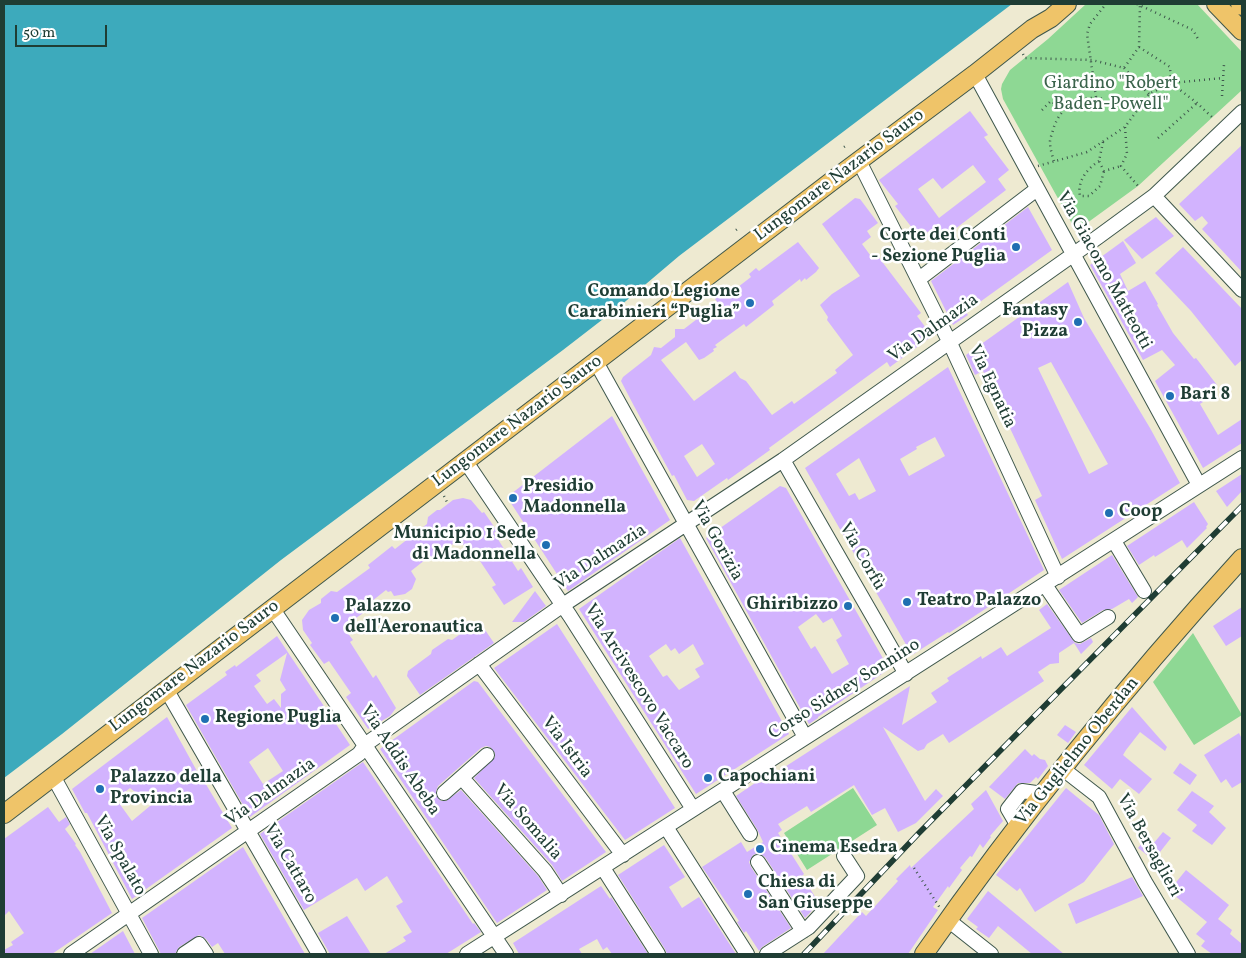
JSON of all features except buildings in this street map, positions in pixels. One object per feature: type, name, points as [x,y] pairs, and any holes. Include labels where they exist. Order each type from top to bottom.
[{"type":"main road","points":[[1032,29],[1052,4]]},
{"type":"main road","points":[[1032,29],[1051,18],[1067,4]]},
{"type":"main road","points":[[1216,4],[1242,31]]},
{"type":"main road","name":"Lungomare Nazario Sauro","points":[[4,814],[1032,29]]},
{"type":"main road","name":"Via Guglielmo Oberdan","points":[[924,954],[944,914],[1184,621],[1242,558]]},
{"type":"street","name":"Via Giacomo Matteotti","points":[[975,74],[1199,485]]},
{"type":"street","name":"Via Dalmazia","points":[[71,954],[359,754],[366,744],[563,605],[783,460],[1073,255],[1154,196],[1242,112]]},
{"type":"street","name":"Via Egnatia","points":[[859,161],[949,341],[1058,577]]},
{"type":"street","points":[[919,279],[1037,189]]},
{"type":"street","points":[[1154,196],[1242,290]]},
{"type":"street","name":"Via Gorizia","points":[[596,362],[805,737]]},
{"type":"street","name":"Corso Sidney Sonnino","points":[[467,954],[1242,458]]},
{"type":"street","name":"Via Corfù","points":[[783,460],[906,674]]},
{"type":"street","name":"Via Arcivescovo Vaccaro","points":[[466,462],[563,605],[694,810]]},
{"type":"street","points":[[1114,541],[1144,591]]},
{"type":"street","points":[[1045,585],[1079,635],[1108,617]]},
{"type":"street","name":"Via Addis Abeba","points":[[272,608],[366,744],[506,954]]},
{"type":"street","name":"Via Istria","points":[[479,664],[623,855]]},
{"type":"street","name":"Via Cattaro","points":[[166,689],[319,954]]},
{"type":"street","points":[[444,793],[487,755]]},
{"type":"street","name":"Via Bersaglieri","points":[[1063,769],[1099,797],[1145,882],[1188,954]]},
{"type":"street","name":"Via Spalato","points":[[53,776],[151,954]]},
{"type":"street","name":"Via Somalia","points":[[462,778],[545,871],[560,895]]},
{"type":"street","points":[[722,791],[750,834]]},
{"type":"street","points":[[666,827],[747,954]]},
{"type":"street","points":[[767,954],[809,927],[857,876],[844,856]]},
{"type":"street","points":[[758,862],[804,931]]},
{"type":"street","points":[[603,868],[658,954]]},
{"type":"street","points":[[944,914],[991,954]]},
{"type":"street","points":[[184,954],[200,944],[206,954]]},
{"type":"path","points":[[1096,97],[1087,34],[1090,24],[1106,4]]},
{"type":"path","points":[[1124,68],[1139,47],[1139,4],[1193,30],[1198,39]]},
{"type":"path","points":[[1139,47],[1170,67],[1170,83]]},
{"type":"path","points":[[1023,54],[1026,58],[1092,60],[1124,68],[1149,94]]},
{"type":"path","points":[[1222,96],[1224,64]]},
{"type":"path","points":[[1038,166],[1087,152],[1103,142],[1125,126],[1149,94],[1170,83],[1223,78]]},
{"type":"path","points":[[1170,83],[1214,119]]},
{"type":"path","points":[[1054,161],[1050,140],[1055,124],[1063,110],[1080,99],[1096,97],[1104,99]]},
{"type":"path","points":[[1042,110],[1051,101],[1063,110]]},
{"type":"path","points":[[1158,138],[1196,103]]},
{"type":"path","points":[[1104,171],[1120,166],[1127,154],[1125,126]]},
{"type":"path","points":[[1099,161],[1090,167],[1083,176],[1079,188],[1080,196],[1089,196],[1100,186],[1104,171],[1099,161],[1103,142]]},
{"type":"path","points":[[1120,166],[1138,186]]},
{"type":"path","points":[[736,230],[740,227]]},
{"type":"path","points":[[444,495],[448,504]]},
{"type":"path","points":[[914,868],[944,914]]},
{"type":"green space","name":"Giardino \"Robert Baden-Powell\"","points":[[1086,4],[1197,4],[1242,52],[1242,90],[1138,186],[1076,231],[1003,99],[1001,89],[1010,70],[1048,39]]},
{"type":"green space","points":[[1193,633],[1242,715],[1194,745],[1153,682]]},
{"type":"green space","points":[[853,788],[877,825],[807,870],[784,833]]},
{"type":"water","points":[[4,4],[1012,4],[679,256],[620,306],[563,350],[281,560],[4,778]]},
{"type":"railway","points":[[804,954],[918,834],[1242,506]]},
{"type":"place","name":"Corte dei Conti - Sezione Puglia","points":[[1016,247]]},
{"type":"place","name":"Comando Legione Carabinieri “Puglia”","points":[[750,303]]},
{"type":"place","name":"Fantasy Pizza","points":[[1078,322]]},
{"type":"place","name":"Bari 8","points":[[1170,396]]},
{"type":"place","name":"Presidio Madonnella","points":[[513,498]]},
{"type":"place","name":"Coop","points":[[1109,513]]},
{"type":"place","name":"Municipio 1 Sede di Madonnella","points":[[546,545]]},
{"type":"place","name":"Teatro Palazzo","points":[[907,602]]},
{"type":"place","name":"Ghiribizzo","points":[[848,606]]},
{"type":"place","name":"Palazzo dell'Aeronautica","points":[[335,618]]},
{"type":"place","name":"Regione Puglia","points":[[205,719]]},
{"type":"place","name":"Capochiani","points":[[708,778]]},
{"type":"place","name":"Palazzo della Provincia","points":[[100,789]]},
{"type":"place","name":"Cinema Esedra","points":[[760,849]]},
{"type":"place","name":"Chiesa di San Giuseppe","points":[[748,894]]}]
